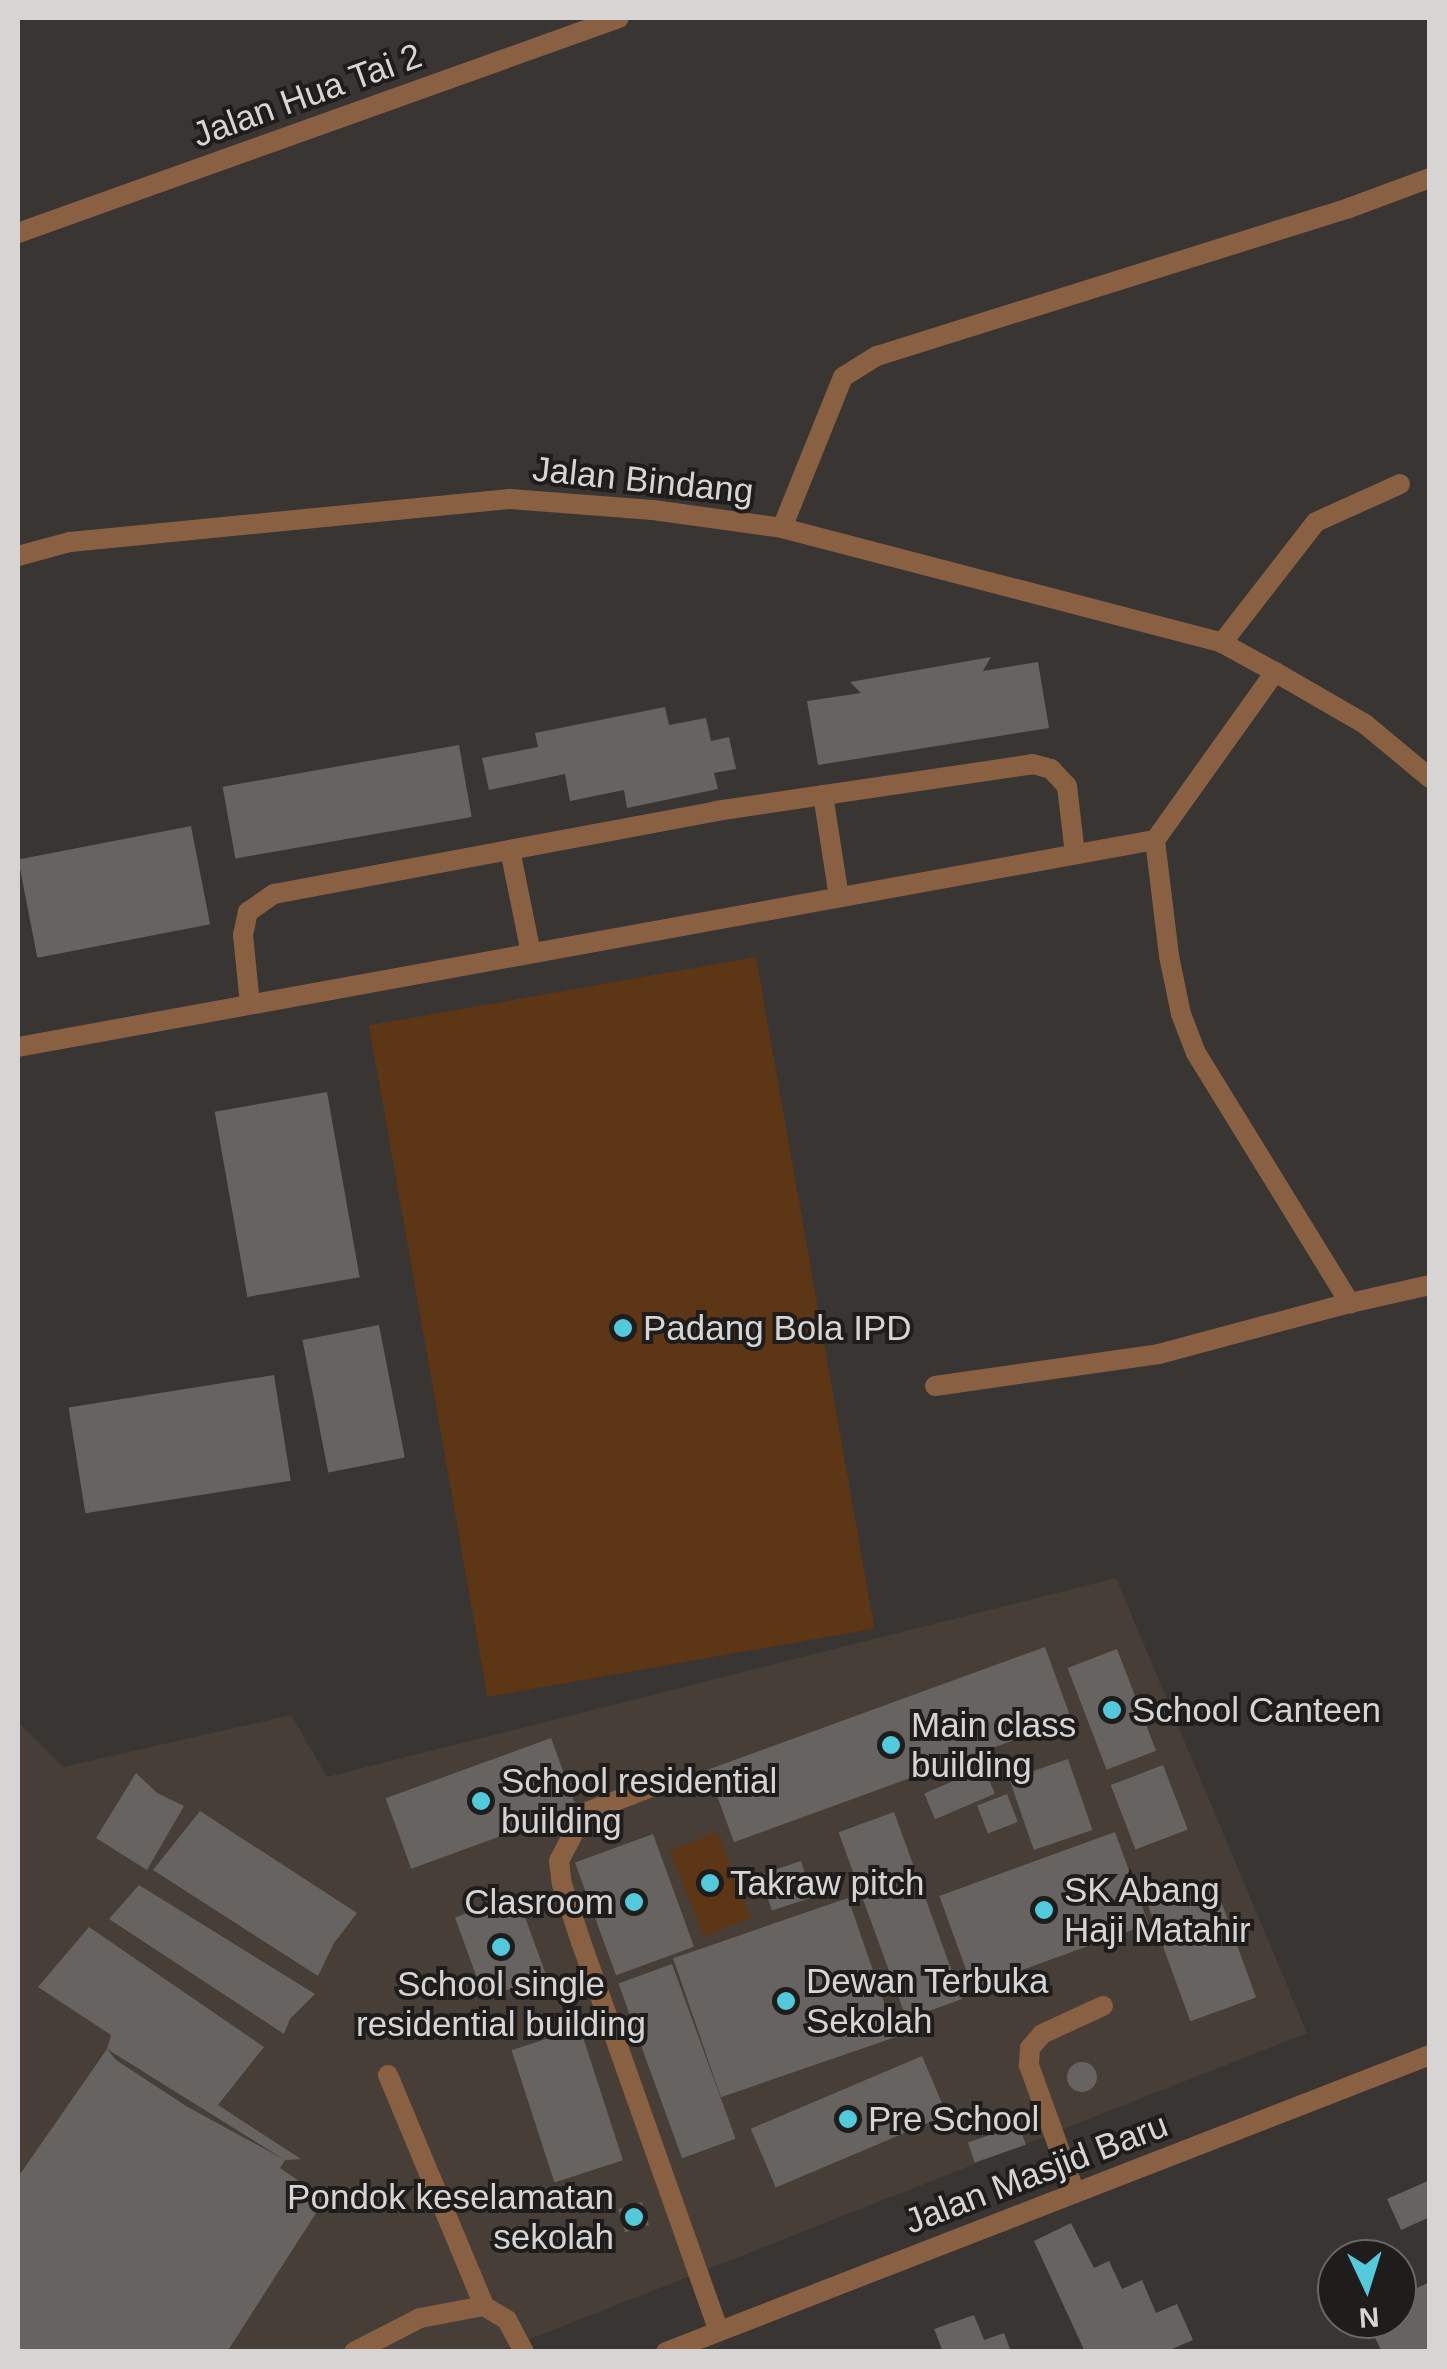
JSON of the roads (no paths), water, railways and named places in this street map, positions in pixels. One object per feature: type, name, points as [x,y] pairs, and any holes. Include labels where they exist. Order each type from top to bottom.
[{"type":"street","name":"Jalan Hua Tai 2","points":[[18,233],[619,18]]},
{"type":"street","name":"Jalan Bindang","points":[[18,556],[70,542],[510,499],[653,510],[782,528],[844,377],[878,356],[1349,208],[1430,178]]},
{"type":"street","points":[[1222,643],[1316,522],[1400,484]]},
{"type":"street","points":[[782,528],[1222,643],[1366,724],[1430,778]]},
{"type":"street","points":[[1275,672],[1154,840],[1168,956],[1181,1014],[1196,1054],[1350,1303]]},
{"type":"street","points":[[250,1004],[243,934],[248,912],[274,894],[510,850],[823,795],[1033,764],[1051,769],[1068,786],[1075,854]]},
{"type":"street","points":[[823,795],[839,897]]},
{"type":"street","points":[[18,1047],[1154,840]]},
{"type":"street","points":[[510,850],[531,953]]},
{"type":"street","points":[[936,1386],[1159,1354],[1430,1285]]},
{"type":"street","points":[[670,1780],[584,1813],[560,1861],[562,1884],[719,2331]]},
{"type":"street","points":[[1075,2192],[1029,2066],[1030,2048],[1042,2034],[1103,2006]]},
{"type":"street","name":"Jalan Masjid Baru","points":[[666,2352],[1430,2055]]},
{"type":"street","points":[[388,2075],[484,2306],[507,2320],[524,2352]]},
{"type":"street","points":[[354,2352],[420,2318],[484,2306]]},
{"type":"place","name":"Padang Bola IPD","points":[[623,1328]]},
{"type":"place","name":"School Canteen","points":[[1112,1710]]},
{"type":"place","name":"Main class building","points":[[891,1745]]},
{"type":"place","name":"School residential building","points":[[481,1801]]},
{"type":"place","name":"Takraw pitch","points":[[710,1883]]},
{"type":"place","name":"Clasroom","points":[[634,1902]]},
{"type":"place","name":"SK Abang Haji Matahir","points":[[1044,1910]]},
{"type":"place","name":"School single residential building","points":[[501,1947]]},
{"type":"place","name":"Dewan Terbuka Sekolah","points":[[786,2001]]},
{"type":"place","name":"Pre School","points":[[848,2119]]},
{"type":"place","name":"Pondok keselamatan sekolah","points":[[634,2217]]}]
